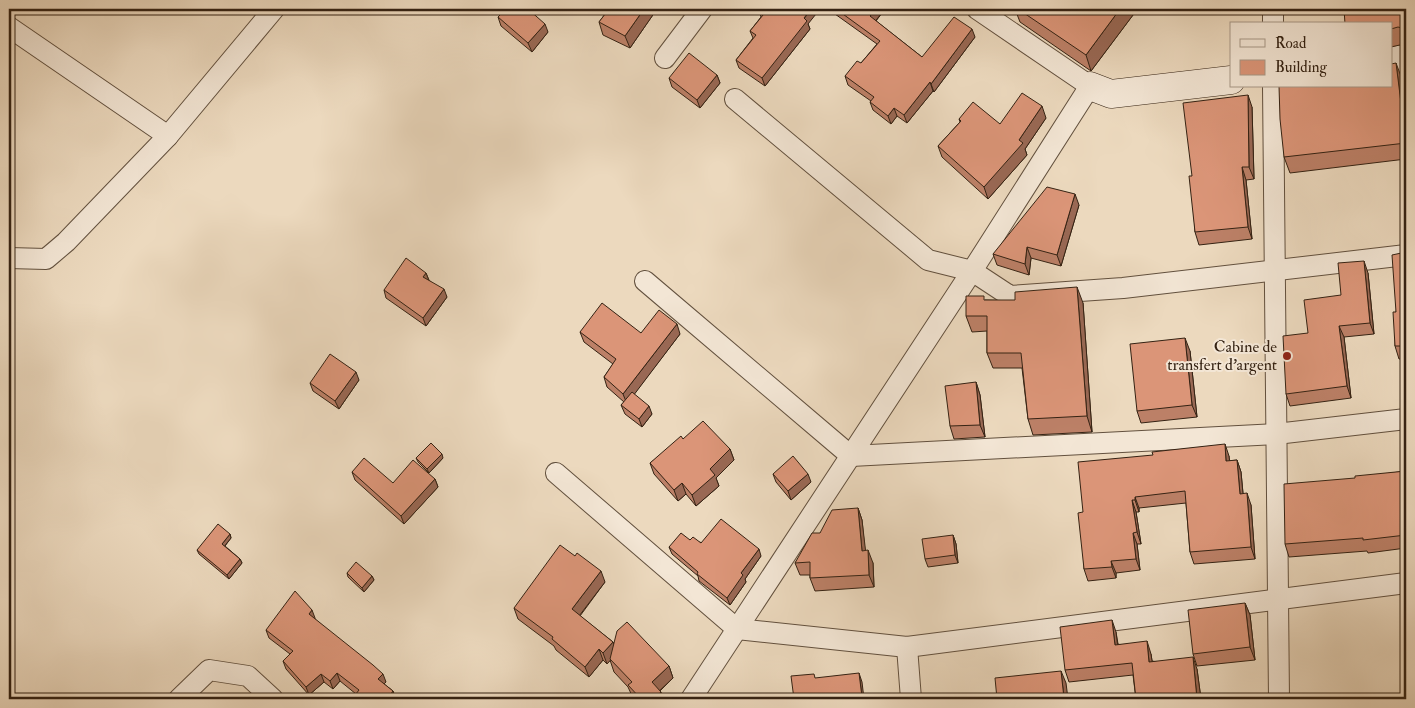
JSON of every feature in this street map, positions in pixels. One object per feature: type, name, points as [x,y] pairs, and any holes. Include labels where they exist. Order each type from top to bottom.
[{"type":"street","points":[[9,258],[46,259],[66,242],[168,136],[274,9]]},
{"type":"street","points":[[665,58],[702,9]]},
{"type":"street","points":[[977,9],[1090,86],[1111,94],[1230,80]]},
{"type":"street","points":[[1273,9],[1273,22]]},
{"type":"street","points":[[9,27],[168,136]]},
{"type":"street","points":[[1392,61],[1406,59]]},
{"type":"street","points":[[691,699],[972,271],[1090,86]]},
{"type":"street","points":[[1273,88],[1279,699]]},
{"type":"street","points":[[735,100],[928,260],[972,271],[1010,296],[1123,288],[1406,254]]},
{"type":"street","points":[[645,281],[851,456],[1276,434],[1406,419]]},
{"type":"street","points":[[556,473],[737,629],[907,647],[1406,583]]},
{"type":"street","points":[[907,647],[911,699]]},
{"type":"street","points":[[179,699],[209,670],[248,676],[273,699]]},
{"type":"building","points":[[506,9],[528,9],[545,24],[528,43],[498,17]]},
{"type":"building","points":[[609,9],[644,9],[625,36],[599,22]]},
{"type":"building","points":[[764,9],[811,9],[804,18],[807,21],[762,78],[736,60],[756,35],[750,31],[763,15],[760,13]]},
{"type":"building","points":[[836,9],[876,9],[870,16],[922,57],[954,17],[972,29],[931,84],[930,82],[904,115],[894,108],[888,116],[870,102],[874,97],[845,76],[857,61],[861,63],[880,41]]},
{"type":"building","points":[[1018,9],[1120,9],[1086,55]]},
{"type":"building","points":[[1344,9],[1406,9],[1406,29],[1398,27],[1392,29],[1392,22],[1345,22]]},
{"type":"building","points":[[689,53],[717,75],[697,100],[669,78]]},
{"type":"building","points":[[1396,63],[1406,143],[1284,157],[1279,88],[1392,88],[1392,64]]},
{"type":"building","points":[[1022,93],[1042,106],[1019,140],[1023,143],[984,187],[938,146],[961,121],[959,119],[973,102],[1000,124]]},
{"type":"building","points":[[1248,95],[1249,167],[1242,167],[1248,227],[1195,232],[1189,176],[1192,176],[1183,103]]},
{"type":"building","points":[[1047,187],[1075,194],[1057,255],[1027,247],[1025,264],[993,254]]},
{"type":"building","points":[[1406,252],[1406,352],[1405,346],[1395,346],[1393,312],[1396,312],[1392,255]]},
{"type":"building","points":[[406,258],[426,273],[423,277],[444,289],[423,318],[384,290]]},
{"type":"building","points":[[1364,261],[1370,323],[1339,326],[1347,386],[1286,394],[1283,336],[1308,333],[1304,300],[1341,295],[1338,263]]},
{"type":"building","points":[[1077,287],[1087,416],[1028,419],[1021,353],[987,353],[987,316],[966,316],[966,296],[984,296],[984,300],[1015,300],[1015,292]]},
{"type":"building","points":[[602,303],[641,333],[659,310],[677,324],[623,394],[604,377],[616,359],[580,332]]},
{"type":"building","points":[[1185,338],[1192,405],[1137,411],[1130,344]]},
{"type":"building","points":[[330,354],[356,372],[335,401],[310,383]]},
{"type":"building","points":[[976,382],[980,425],[950,426],[945,386]]},
{"type":"building","points":[[632,392],[649,406],[639,419],[621,405]]},
{"type":"building","points":[[703,421],[730,449],[710,469],[715,475],[692,495],[682,483],[674,490],[650,463],[681,436],[683,439]]},
{"type":"building","points":[[431,443],[442,454],[427,469],[416,458]]},
{"type":"building","points":[[1225,444],[1226,461],[1237,460],[1240,494],[1247,493],[1251,547],[1190,552],[1185,491],[1135,497],[1135,500],[1132,500],[1137,532],[1133,533],[1136,559],[1111,561],[1112,567],[1084,569],[1078,513],[1083,512],[1078,462],[1153,455],[1152,452]]},
{"type":"building","points":[[793,456],[808,474],[788,491],[773,474]]},
{"type":"building","points":[[364,458],[393,483],[413,460],[435,479],[401,516],[352,472]]},
{"type":"building","points":[[1406,471],[1406,535],[1363,540],[1363,538],[1285,544],[1284,484],[1355,478],[1355,476]]},
{"type":"building","points":[[858,508],[862,551],[868,550],[869,575],[810,578],[810,562],[795,563],[812,533],[820,533],[832,510]]},
{"type":"building","points":[[721,519],[759,549],[741,573],[743,575],[727,598],[697,574],[698,572],[669,547],[681,533],[690,540],[693,537],[701,543]]},
{"type":"building","points":[[218,524],[230,534],[222,544],[240,559],[227,575],[197,550]]},
{"type":"building","points":[[953,535],[955,555],[925,559],[922,539]]},
{"type":"building","points":[[560,545],[575,556],[577,553],[601,571],[572,609],[613,642],[603,653],[599,649],[585,667],[552,639],[553,637],[514,608]]},
{"type":"building","points":[[356,562],[372,576],[362,588],[347,573]]},
{"type":"building","points":[[295,591],[312,610],[309,614],[383,674],[378,679],[393,691],[387,699],[352,699],[359,690],[337,673],[330,681],[321,674],[306,687],[283,661],[293,651],[266,630]]},
{"type":"building","points":[[1245,603],[1250,647],[1193,654],[1188,610]]},
{"type":"building","points":[[1112,620],[1115,645],[1147,641],[1149,662],[1193,657],[1197,699],[1136,699],[1132,663],[1065,670],[1060,627]]},
{"type":"building","points":[[627,622],[669,666],[652,682],[661,692],[653,699],[641,699],[628,685],[632,682],[610,659],[617,631]]},
{"type":"building","points":[[1061,671],[1064,698],[997,699],[995,678]]},
{"type":"building","points":[[859,673],[862,697],[895,694],[896,699],[794,699],[791,676],[814,674],[815,678]]},
{"type":"place","name":"Cabine de transfert d'argent","points":[[1287,356]]}]
